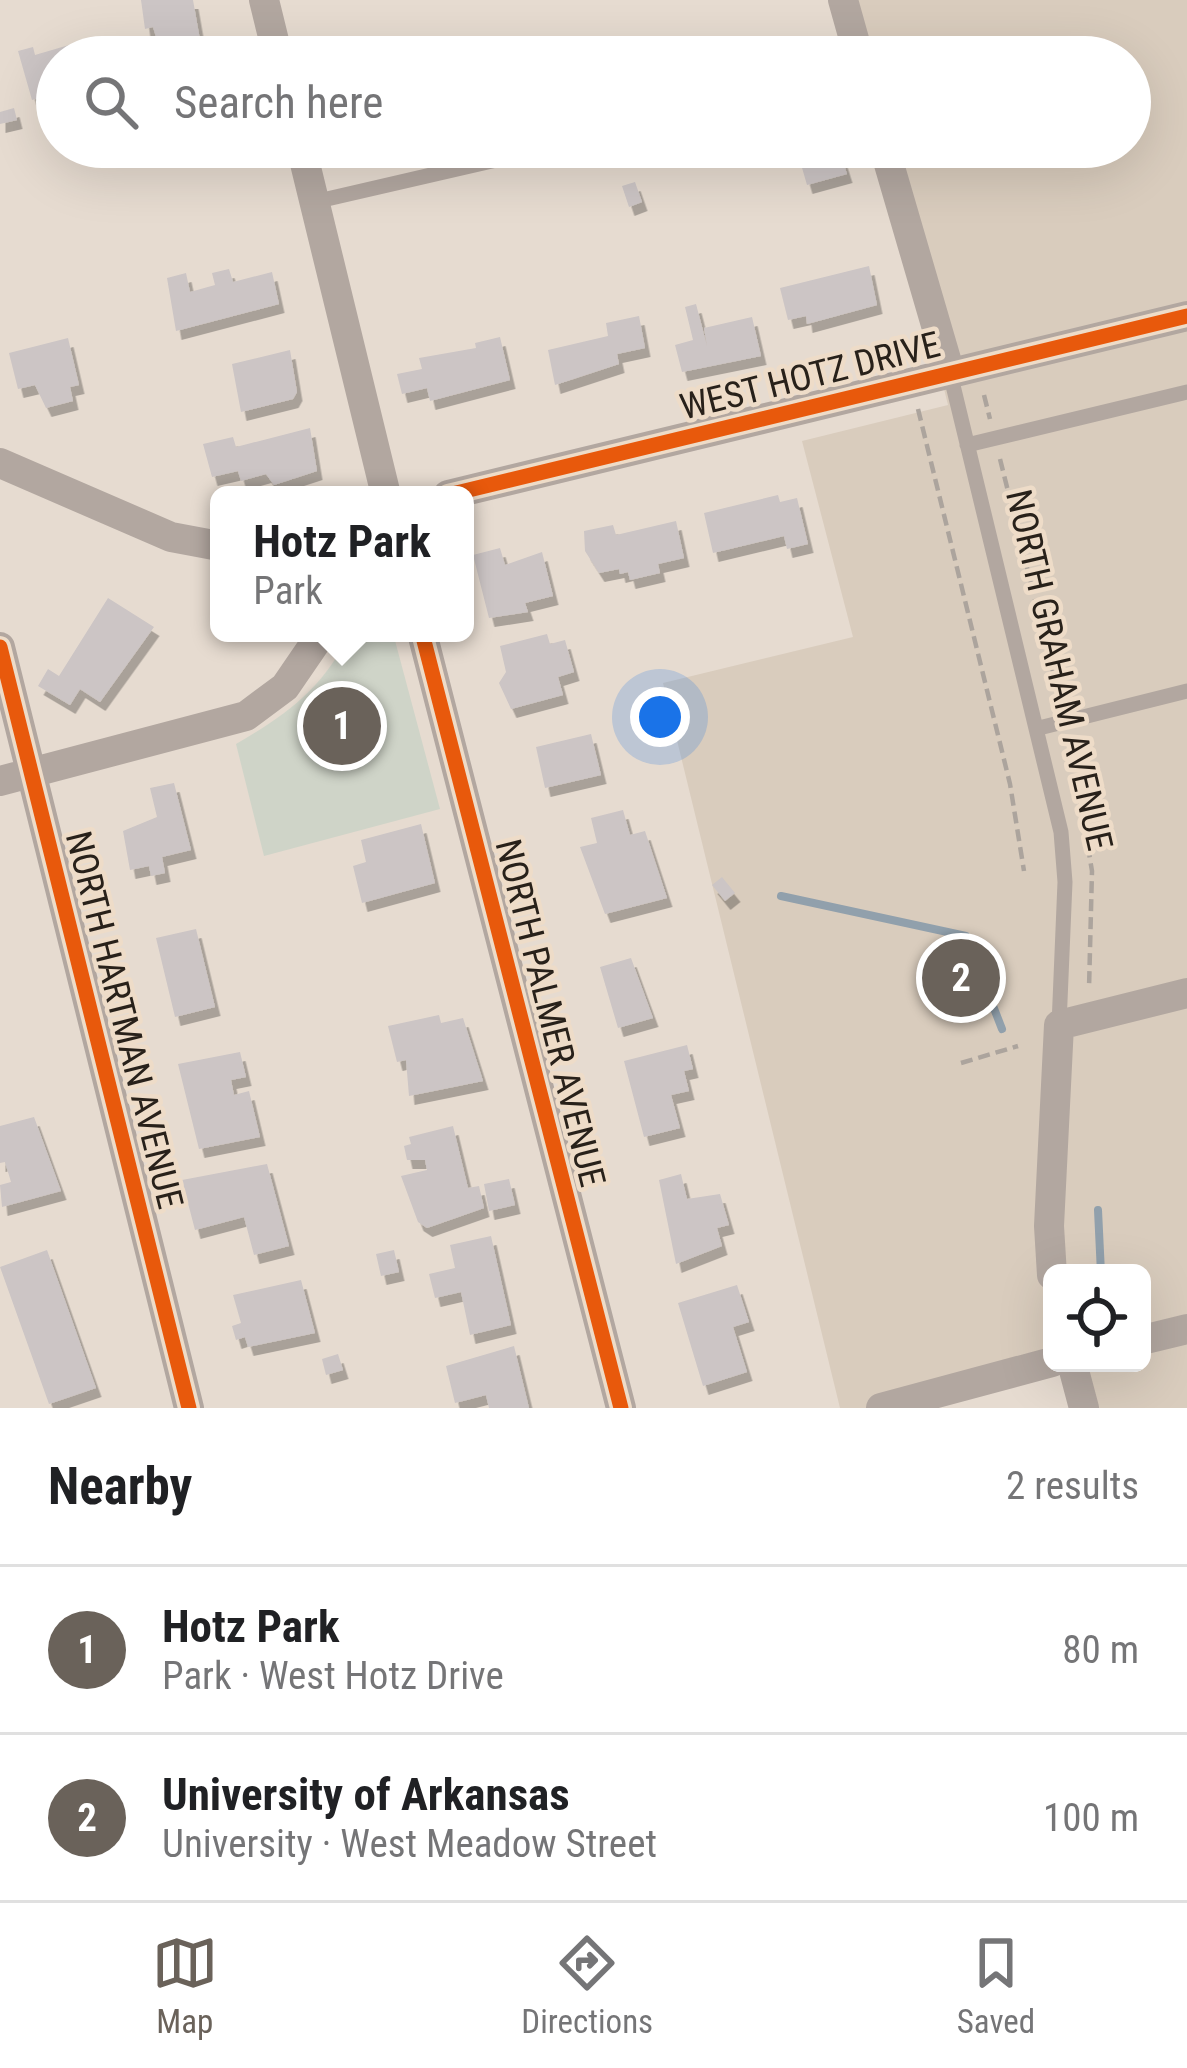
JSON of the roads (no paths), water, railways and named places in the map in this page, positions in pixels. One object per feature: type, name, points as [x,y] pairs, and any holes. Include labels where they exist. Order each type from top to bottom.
[{"type":"street","points":[[264,0],[273,36]]},
{"type":"street","points":[[843,0],[853,36]]},
{"type":"street","points":[[306,168],[384,486]]},
{"type":"street","points":[[890,168],[950,373]]},
{"type":"street","name":"WEST HOTZ DRIVE","points":[[474,489],[1187,316]]},
{"type":"street","points":[[0,464],[171,537],[210,544]]},
{"type":"street","points":[[0,781],[246,716],[285,688],[316,642]]},
{"type":"street","name":"NORTH PALMER AVENUE","points":[[424,642],[621,1408]]},
{"type":"street","name":"NORTH HARTMAN AVENUE","points":[[0,647],[188,1408]]},
{"type":"street","points":[[1059,1025],[1187,993]]},
{"type":"street","name":"NORTH GRAHAM AVENUE","points":[[1051,1264],[1059,1025]]},
{"type":"street","points":[[1151,1338],[1187,1329]]},
{"type":"street","points":[[881,1408],[1043,1364]]},
{"type":"street","points":[[1074,1372],[1084,1408]]},
{"type":"lane","points":[[314,202],[461,168]]},
{"type":"lane","name":"NORTH GRAHAM AVENUE","points":[[950,373],[1039,728],[1065,882],[1059,1025]]},
{"type":"lane","points":[[968,446],[1187,392]]},
{"type":"lane","points":[[1039,728],[1187,691]]},
{"type":"waterway","points":[[781,896],[966,936],[1002,1029]]},
{"type":"waterway","points":[[1098,1210],[1101,1264]]},
{"type":"place","name":"Hotz Park","points":[[342,726]]},
{"type":"place","name":"University of Arkansas","points":[[961,978]]}]
